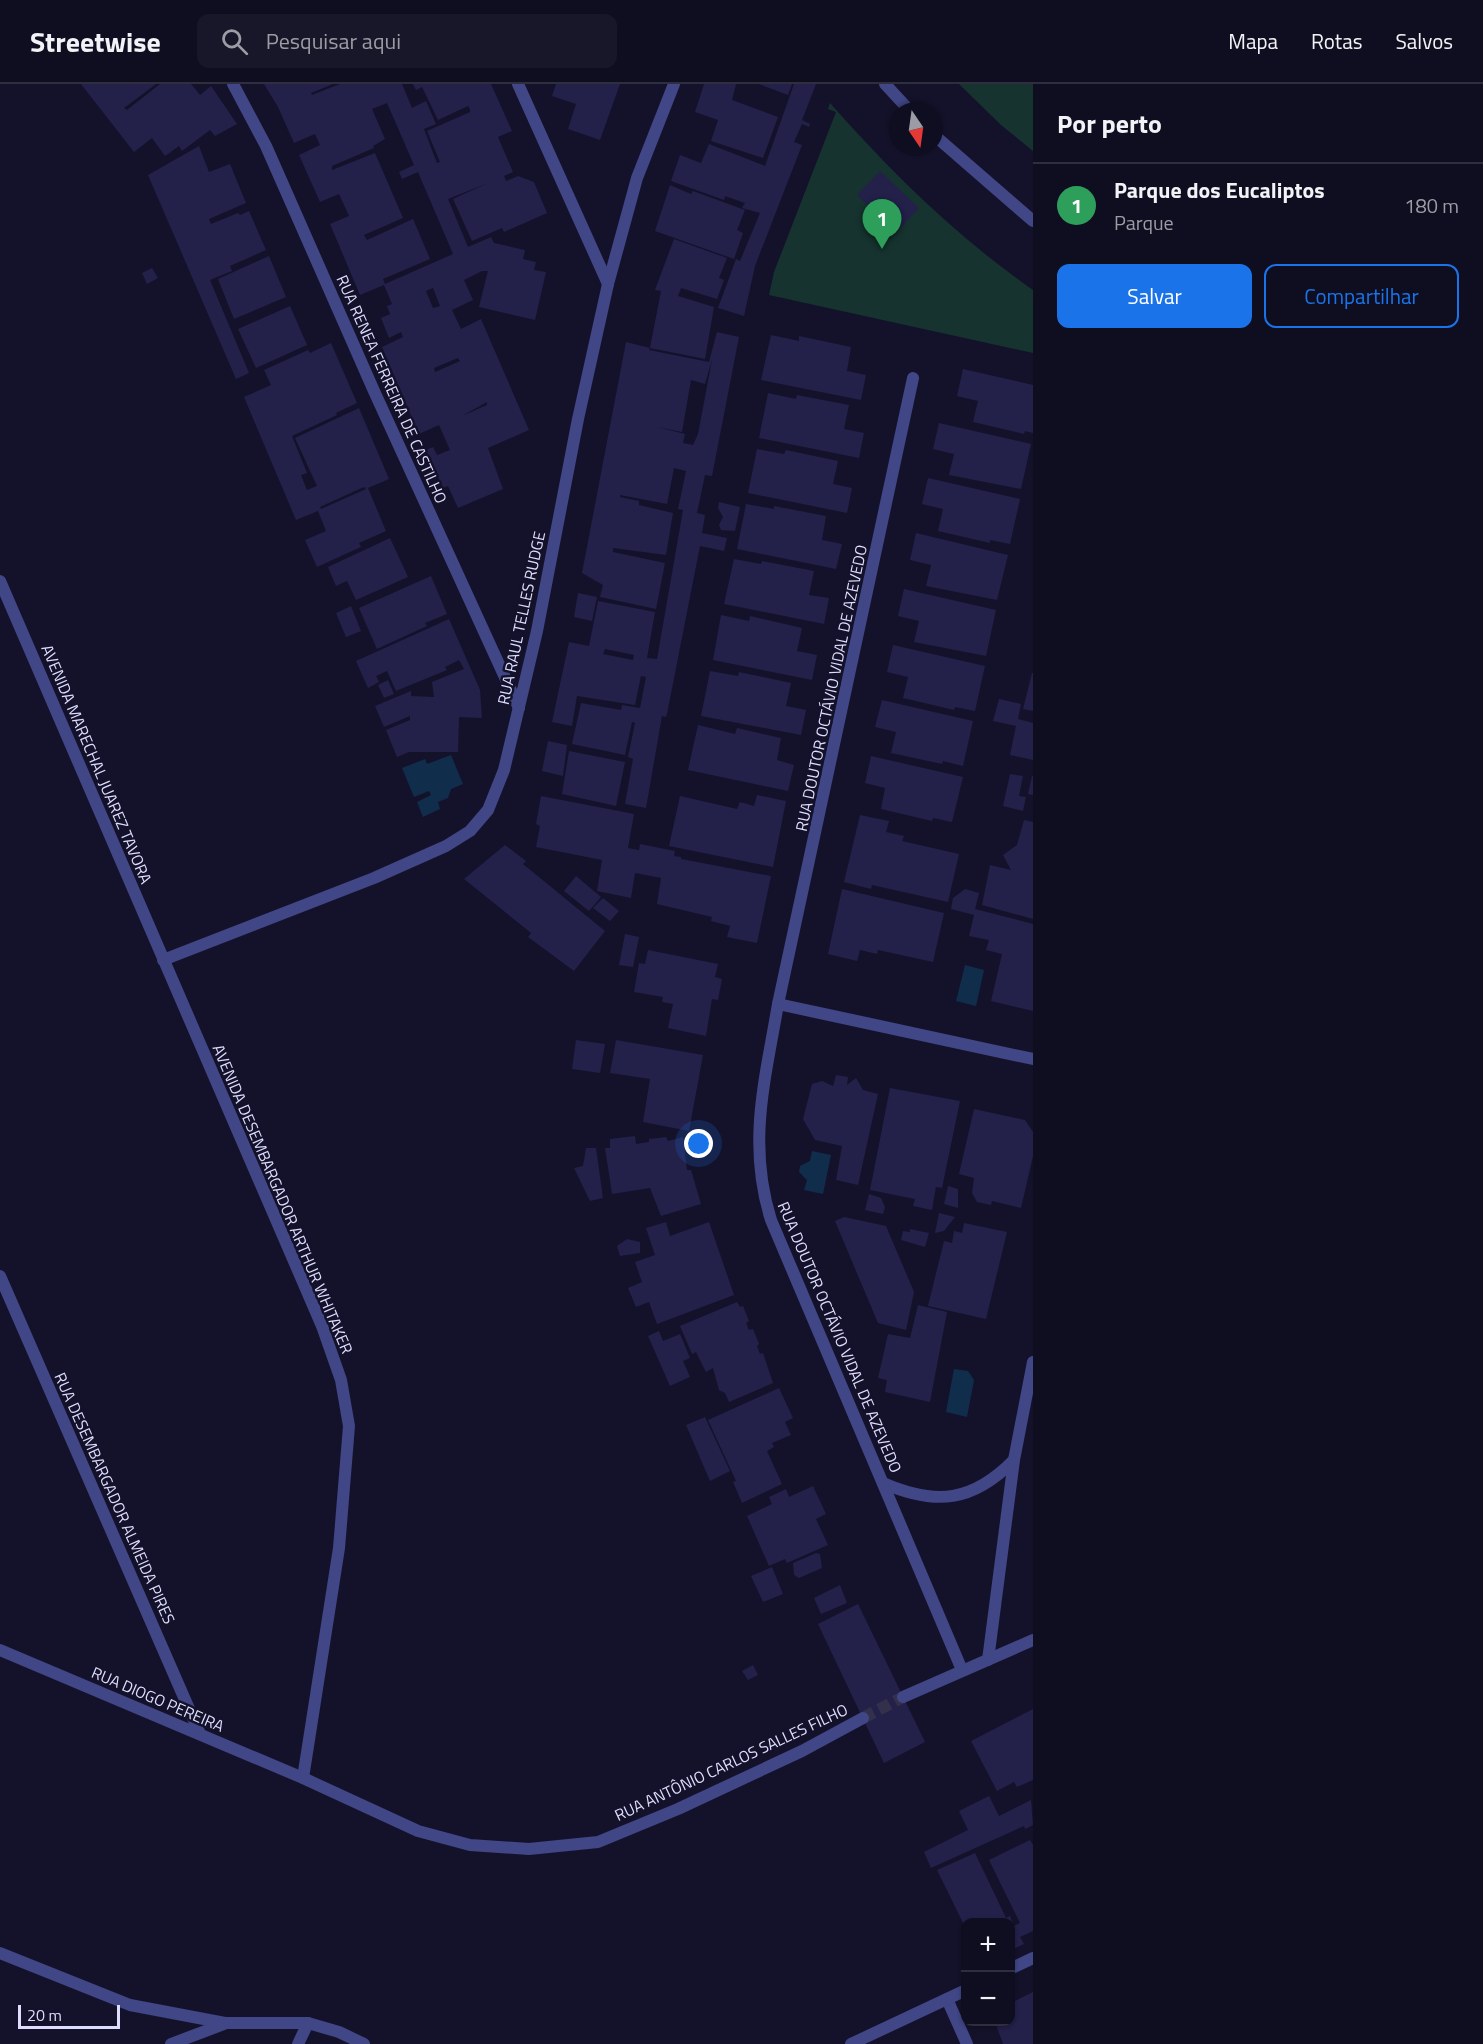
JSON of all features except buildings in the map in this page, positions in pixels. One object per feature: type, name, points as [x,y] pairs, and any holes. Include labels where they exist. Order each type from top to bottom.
[{"type":"street","name":"RUA RENEA FERREIRA DE CASTILHO","points":[[233,84],[266,146],[384,413],[519,708]]},
{"type":"street","points":[[518,84],[608,284]]},
{"type":"street","name":"RUA RAUL TELLES RUDGE","points":[[163,960],[374,878],[446,846],[470,831],[488,810],[504,770],[537,631],[578,419],[608,284],[637,178],[674,84]]},
{"type":"street","points":[[885,84],[902,102]]},
{"type":"street","points":[[943,143],[1033,221]]},
{"type":"street","name":"RUA DOUTOR OCTÁVIO VIDAL DE AZEVEDO","points":[[913,378],[778,1004],[758,1121],[762,1191],[771,1220],[848,1407],[883,1483],[962,1670]]},
{"type":"street","name":"AVENIDA MARECHAL JUAREZ TAVORA","points":[[1,585],[163,960]]},
{"type":"street","name":"AVENIDA DESEMBARGADOR ARTHUR WHITAKER","points":[[163,960],[322,1326],[341,1380],[349,1426],[339,1548],[303,1778]]},
{"type":"street","points":[[778,1004],[1033,1059]]},
{"type":"street","name":"RUA DESEMBARGADOR ALMEIDA PIRES","points":[[0,1276],[200,1734]]},
{"type":"street","points":[[988,1660],[1014,1460],[1033,1362]]},
{"type":"street","points":[[883,1483],[911,1495],[933,1498],[958,1496],[980,1488],[997,1477],[1014,1460]]},
{"type":"street","points":[[903,1697],[1033,1640]]},
{"type":"street","name":"RUA DIOGO PEREIRA","points":[[0,1650],[303,1778]]},
{"type":"street","name":"RUA ANTÔNIO CARLOS SALLES FILHO","points":[[303,1778],[418,1832],[470,1845],[529,1849],[598,1842],[689,1804],[802,1751],[863,1718]]},
{"type":"street","points":[[0,1953],[130,2005],[225,2024],[308,2023],[339,2032],[364,2044]]},
{"type":"street","points":[[1015,1967],[1033,1958]]},
{"type":"street","points":[[851,2044],[961,1992]]},
{"type":"street","points":[[947,1999],[967,2044]]},
{"type":"street","points":[[298,2044],[308,2023]]},
{"type":"street","points":[[171,2044],[225,2024]]},
{"type":"green space","points":[[959,84],[1033,84],[1033,151],[1001,125]]},
{"type":"green space","points":[[830,103],[901,179],[951,226],[1033,290],[1033,353],[769,295],[774,272],[836,112],[828,109]]},
{"type":"water","points":[[451,755],[463,784],[451,789],[448,798],[438,802],[440,809],[423,817],[417,802],[431,795],[429,791],[414,797],[402,768],[425,759],[427,764]]},
{"type":"water","points":[[965,965],[984,970],[976,1006],[956,1001]]},
{"type":"water","points":[[812,1151],[831,1155],[823,1194],[804,1190],[807,1180],[799,1172],[800,1166],[810,1161]]},
{"type":"water","points":[[954,1369],[968,1371],[974,1380],[967,1417],[946,1412]]},
{"type":"tunnel","points":[[863,1718],[903,1697]]},
{"type":"place","name":"Parque dos Eucaliptos","points":[[882,249]]}]
